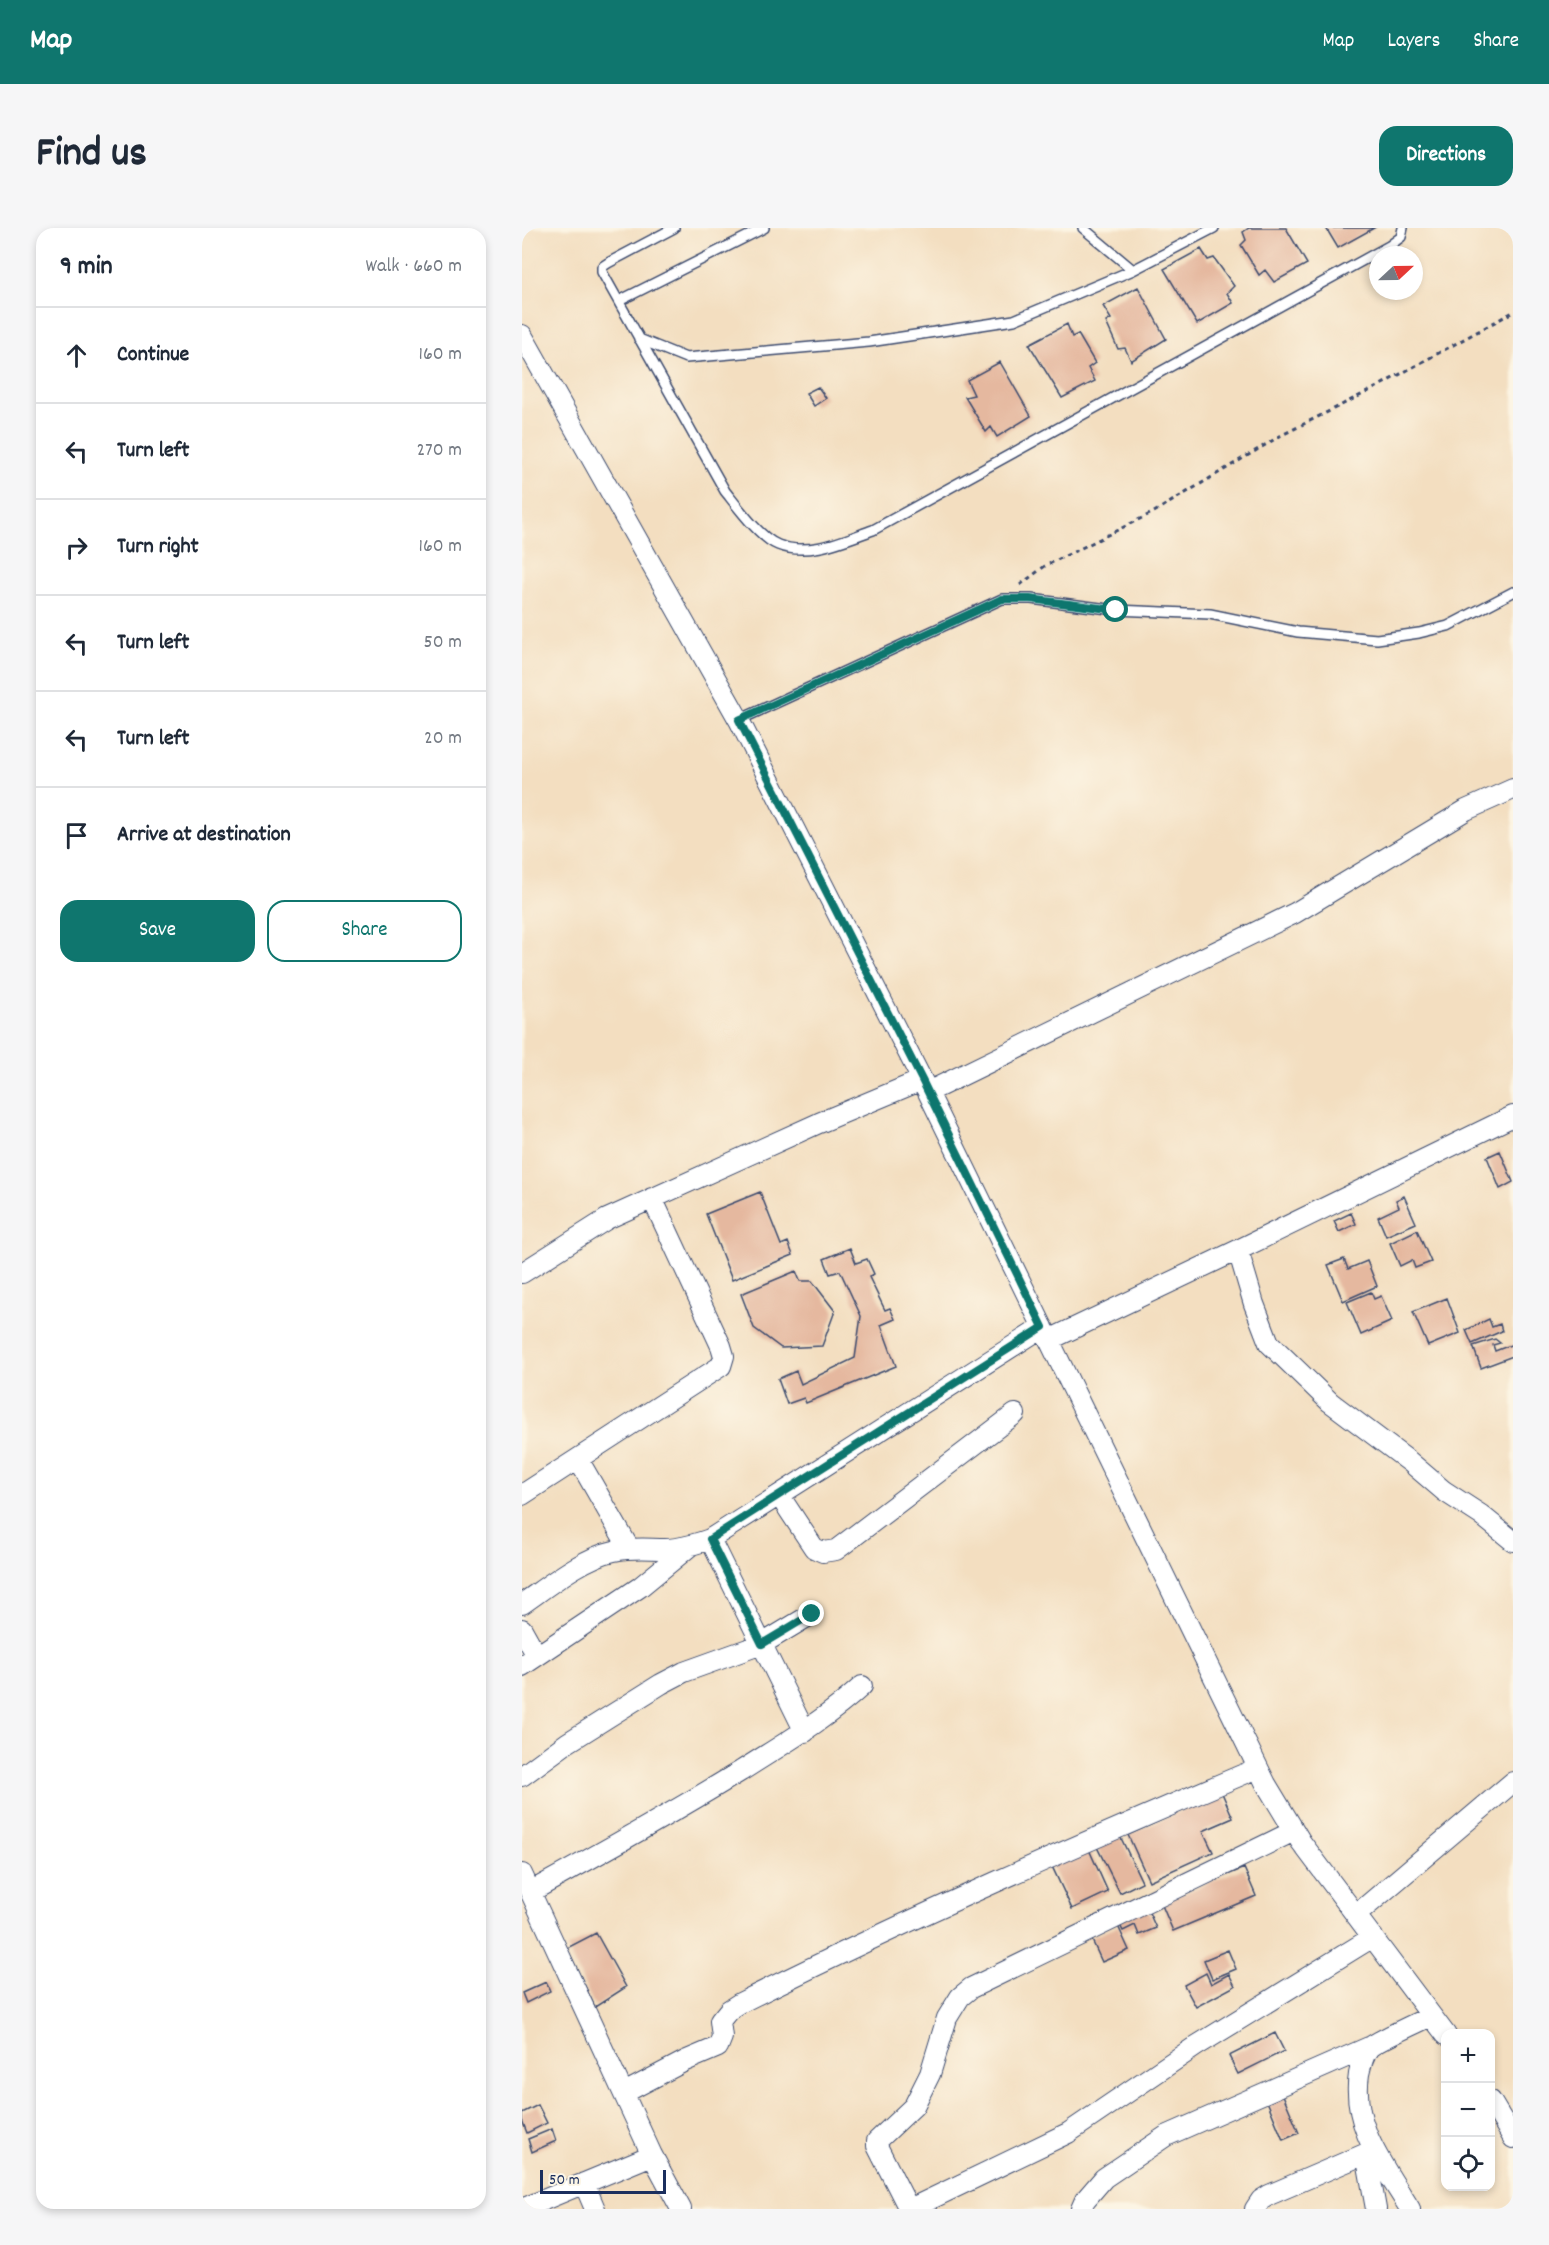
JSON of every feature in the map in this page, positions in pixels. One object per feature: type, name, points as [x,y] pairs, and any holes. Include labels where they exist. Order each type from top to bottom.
[{"type":"street","points":[[522,335],[739,720],[925,1086],[1258,1768],[1294,1831],[1441,2029]]},
{"type":"street","points":[[522,1273],[607,1219],[652,1198],[819,1123],[925,1086],[1295,913],[1466,810],[1513,789]]},
{"type":"street","points":[[522,1604],[584,1563],[611,1551],[629,1548],[668,1549],[690,1546],[710,1539],[1046,1333],[1238,1250],[1513,1116]]},
{"type":"street","points":[[522,1495],[721,1366],[724,1356],[652,1198]]},
{"type":"street","points":[[1238,1250],[1254,1305],[1269,1343],[1330,1402],[1410,1462],[1444,1491],[1481,1515],[1513,1541]]},
{"type":"street","points":[[779,1496],[814,1548],[823,1552],[836,1550],[1016,1414]]},
{"type":"street","points":[[578,1458],[629,1548]]},
{"type":"street","points":[[710,1539],[805,1732]]},
{"type":"street","points":[[522,1629],[530,1661],[640,1587],[690,1546]]},
{"type":"street","points":[[522,1776],[567,1743],[661,1684],[684,1672],[762,1644],[812,1614]]},
{"type":"street","points":[[681,2209],[652,2155],[526,1883],[664,1818],[805,1732],[838,1708],[862,1686]]},
{"type":"street","points":[[624,2093],[685,2061],[718,2047],[722,2037],[720,2021],[740,2002],[960,1898],[1258,1768]]},
{"type":"street","points":[[1356,1915],[1513,1782]]},
{"type":"street","points":[[1294,1831],[971,1988],[960,1998],[947,2018],[930,2074],[914,2106],[876,2142],[909,2209],[1068,2133],[1196,2046],[1373,1937]]},
{"type":"street","points":[[1081,2209],[1085,2200],[1104,2178],[1166,2136],[1370,2047],[1431,2016]]},
{"type":"street","points":[[1370,2047],[1361,2062],[1357,2089],[1362,2125],[1370,2152],[1376,2209]]},
{"type":"street","points":[[1495,2108],[1513,2138]]},
{"type":"street","points":[[1255,2209],[1261,2200],[1269,2195],[1370,2152]]},
{"type":"street","points":[[1370,2152],[1410,2209]]},
{"type":"street","points":[[522,2209],[652,2155]]},
{"type":"street","points":[[584,2184],[595,2209]]},
{"type":"lane","points":[[674,228],[602,267],[602,272],[725,491],[749,521],[776,544],[800,550],[821,547],[873,530],[1389,246],[1401,237],[1403,228]]},
{"type":"lane","points":[[619,301],[764,228]]},
{"type":"lane","points":[[1083,228],[1133,270]]},
{"type":"lane","points":[[639,339],[686,358],[869,342],[1014,321],[1133,270],[1214,228]]},
{"type":"lane","points":[[739,720],[1002,599],[1030,599],[1116,610],[1210,614],[1298,632],[1377,639],[1448,626],[1513,592]]},
{"type":"path","points":[[1002,599],[1045,566],[1154,512],[1280,436],[1377,387],[1513,312]]},
{"type":"building","points":[[1249,228],[1286,228],[1307,264],[1274,282],[1265,270],[1259,275],[1241,245],[1246,240],[1243,232]]},
{"type":"building","points":[[1326,228],[1374,228],[1338,248]]},
{"type":"building","points":[[1201,249],[1208,260],[1214,258],[1234,286],[1227,293],[1233,303],[1197,324],[1164,269]]},
{"type":"building","points":[[1138,287],[1166,339],[1131,361],[1125,348],[1118,349],[1106,322],[1111,319],[1103,306]]},
{"type":"building","points":[[1067,324],[1072,337],[1078,334],[1095,363],[1088,368],[1095,381],[1062,398],[1029,344]]},
{"type":"building","points":[[1000,362],[1031,416],[997,437],[991,427],[986,432],[965,397],[974,395],[967,380]]},
{"type":"building","points":[[818,387],[826,398],[814,406],[806,393]]},
{"type":"building","points":[[1500,1151],[1513,1182],[1500,1189],[1487,1157]]},
{"type":"building","points":[[760,1192],[781,1245],[788,1242],[793,1255],[732,1280],[706,1214]]},
{"type":"building","points":[[1404,1196],[1416,1223],[1386,1236],[1378,1217],[1399,1207],[1396,1200]]},
{"type":"building","points":[[1351,1213],[1356,1224],[1339,1232],[1334,1221]]},
{"type":"building","points":[[1417,1230],[1431,1262],[1415,1268],[1412,1260],[1400,1266],[1390,1243]]},
{"type":"building","points":[[850,1248],[856,1263],[867,1259],[874,1274],[869,1277],[885,1310],[890,1308],[895,1319],[881,1325],[896,1366],[806,1403],[804,1398],[787,1404],[778,1379],[796,1371],[801,1384],[855,1358],[861,1316],[840,1271],[830,1274],[824,1259]]},
{"type":"building","points":[[1344,1259],[1348,1269],[1367,1261],[1377,1286],[1343,1301],[1328,1265]]},
{"type":"building","points":[[796,1271],[800,1281],[812,1281],[835,1311],[822,1346],[781,1348],[754,1328],[741,1294]]},
{"type":"building","points":[[1371,1292],[1374,1299],[1381,1296],[1392,1321],[1361,1335],[1347,1302]]},
{"type":"building","points":[[1447,1298],[1460,1333],[1428,1346],[1413,1312]]},
{"type":"building","points":[[1489,1319],[1492,1327],[1500,1324],[1502,1331],[1472,1344],[1466,1330]]},
{"type":"building","points":[[1495,1339],[1500,1343],[1493,1345],[1495,1351],[1513,1344],[1513,1356],[1481,1368],[1473,1346]]},
{"type":"building","points":[[1222,1793],[1233,1818],[1203,1831],[1213,1852],[1149,1881],[1128,1835]]},
{"type":"building","points":[[1120,1836],[1142,1882],[1120,1893],[1097,1847]]},
{"type":"building","points":[[1087,1845],[1108,1892],[1072,1909],[1050,1862]]},
{"type":"building","points":[[1244,1868],[1256,1896],[1173,1931],[1161,1903]]},
{"type":"building","points":[[1147,1908],[1156,1928],[1139,1935],[1135,1925],[1123,1931],[1118,1921]]},
{"type":"building","points":[[1118,1926],[1129,1950],[1102,1962],[1091,1938]]},
{"type":"building","points":[[596,1933],[626,1987],[595,2007],[567,1948]]},
{"type":"building","points":[[1228,1950],[1236,1969],[1212,1979],[1204,1960]]},
{"type":"building","points":[[1206,1973],[1211,1984],[1229,1974],[1235,1986],[1196,2007],[1184,1985]]},
{"type":"building","points":[[546,1982],[550,1991],[526,2003],[522,1993]]},
{"type":"building","points":[[1275,2033],[1284,2051],[1238,2074],[1229,2056]]},
{"type":"building","points":[[1283,2095],[1299,2133],[1283,2140],[1267,2101]]},
{"type":"building","points":[[538,2105],[547,2123],[527,2133],[522,2113]]},
{"type":"building","points":[[552,2129],[556,2141],[532,2152],[528,2139]]},
{"type":"route","points":[[812,1614],[762,1644],[710,1539],[1043,1327],[922,1080],[739,720],[1002,599],[1030,599],[1116,610]]}]
